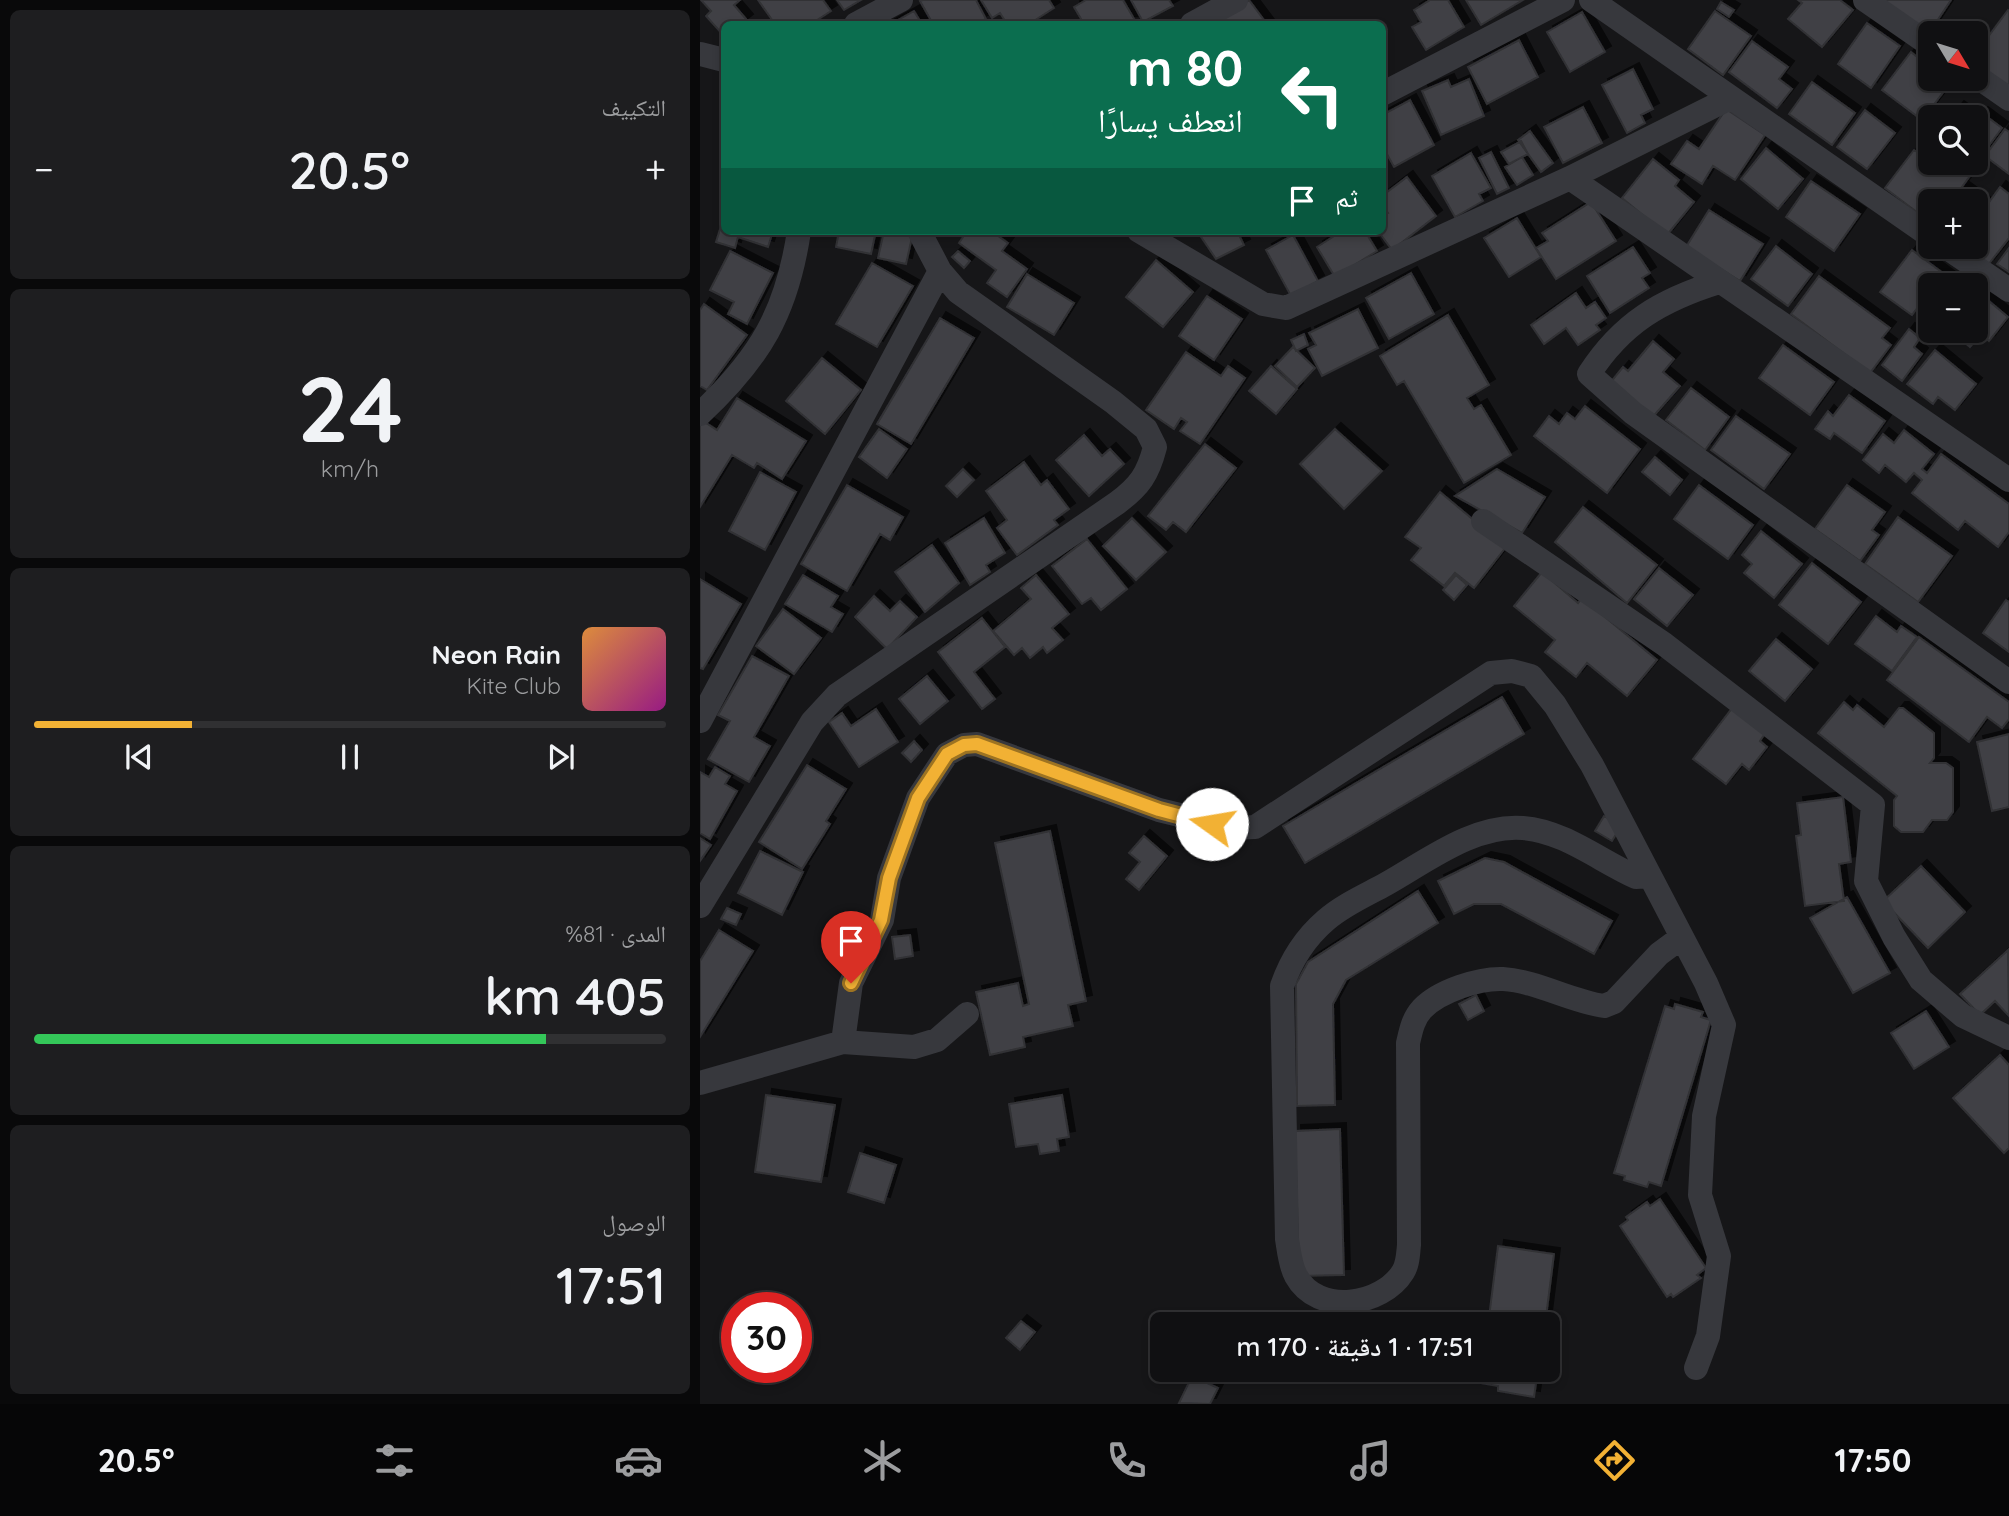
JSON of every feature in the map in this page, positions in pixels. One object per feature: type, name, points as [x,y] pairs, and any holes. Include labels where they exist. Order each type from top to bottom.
[{"type":"street","points":[[862,21],[901,0]]},
{"type":"street","points":[[1198,21],[1236,0]]},
{"type":"street","points":[[1386,92],[1563,0]]},
{"type":"street","points":[[1591,0],[1918,228]]},
{"type":"street","points":[[1865,0],[1918,37]]},
{"type":"street","points":[[700,54],[721,59]]},
{"type":"street","points":[[1988,84],[2009,99]]},
{"type":"street","points":[[1146,235],[1263,304],[1286,308],[1570,178],[1730,98]]},
{"type":"street","points":[[1570,178],[2009,480]]},
{"type":"street","points":[[700,414],[760,346],[775,321],[794,266],[798,235]]},
{"type":"street","points":[[700,906],[812,722],[837,695],[1117,503],[1139,486],[1149,472],[1155,447],[1146,429],[1113,402],[958,292],[940,271],[921,235]]},
{"type":"street","points":[[1964,259],[2009,290]]},
{"type":"street","points":[[700,721],[940,271]]},
{"type":"street","points":[[1719,282],[1697,289],[1636,320],[1609,344],[1589,374],[1633,412],[2009,682]]},
{"type":"street","points":[[1483,521],[1664,645],[1873,805],[1866,881],[1894,937],[1921,980],[1963,1016],[2009,1038]]},
{"type":"street","points":[[843,1042],[851,983],[881,920],[889,878],[918,798],[947,754],[964,745],[977,744],[1192,820],[1233,828],[1255,827],[1491,673],[1512,671],[1531,676],[1555,705],[1592,765],[1682,937],[1724,1025],[1704,1116],[1700,1195],[1718,1256],[1708,1336],[1696,1368]]},
{"type":"street","points":[[1650,876],[1636,877],[1551,834],[1525,828],[1504,828],[1452,846],[1353,902],[1327,919],[1305,941],[1290,964],[1282,986],[1287,1239],[1297,1279],[1319,1296],[1336,1303],[1353,1302],[1374,1296],[1391,1285],[1403,1272],[1409,1245],[1408,1044],[1412,1024],[1423,1008],[1439,997],[1471,984],[1502,979],[1604,1006],[1614,1002],[1659,954],[1682,937]]},
{"type":"street","points":[[700,1083],[843,1042],[914,1047],[937,1040],[967,1014]]},
{"type":"building","points":[[701,0],[740,0],[734,5],[747,20],[721,21],[721,33],[706,16],[711,11]]},
{"type":"building","points":[[758,0],[823,0],[831,11],[816,21],[773,21]]},
{"type":"building","points":[[837,0],[861,0],[844,10]]},
{"type":"building","points":[[976,0],[986,19],[931,21],[920,1]]},
{"type":"building","points":[[981,0],[1049,0],[1054,8],[1034,21],[1005,21],[1000,13],[992,18]]},
{"type":"building","points":[[1086,0],[1123,0],[1135,21],[1082,21],[1074,7]]},
{"type":"building","points":[[1131,0],[1169,0],[1173,6],[1145,21]]},
{"type":"building","points":[[1249,0],[1265,21],[1218,21]]},
{"type":"building","points":[[1430,0],[1448,0],[1464,27],[1426,50],[1412,27],[1421,22],[1414,10]]},
{"type":"building","points":[[1466,0],[1523,0],[1481,25]]},
{"type":"building","points":[[1798,0],[1840,0],[1853,10],[1822,47],[1788,19],[1802,3]]},
{"type":"building","points":[[1880,0],[1951,0],[1937,21],[1918,21],[1918,26]]},
{"type":"building","points":[[1721,2],[1734,10],[1729,17],[1717,9]]},
{"type":"building","points":[[2008,10],[2009,90],[1988,74],[1988,37]]},
{"type":"building","points":[[914,11],[920,21],[896,21]]},
{"type":"building","points":[[1715,11],[1751,36],[1723,75],[1688,49]]},
{"type":"building","points":[[1582,12],[1605,52],[1570,72],[1547,32]]},
{"type":"building","points":[[1867,23],[1900,46],[1871,88],[1838,64]]},
{"type":"building","points":[[1519,40],[1538,77],[1487,104],[1468,67]]},
{"type":"building","points":[[1752,41],[1788,67],[1779,79],[1792,89],[1777,108],[1729,72]]},
{"type":"building","points":[[1911,52],[1918,58],[1918,91],[1944,91],[1933,105],[1918,105],[1918,117],[1882,90]]},
{"type":"building","points":[[1633,69],[1653,109],[1641,115],[1645,123],[1627,133],[1602,85]]},
{"type":"building","points":[[1469,79],[1484,116],[1441,135],[1422,91],[1448,80],[1451,87]]},
{"type":"building","points":[[1812,82],[1855,113],[1832,145],[1789,114]]},
{"type":"building","points":[[1410,100],[1434,145],[1394,167],[1386,152],[1386,113]]},
{"type":"building","points":[[1583,107],[1602,143],[1563,163],[1544,127]]},
{"type":"building","points":[[1726,109],[1765,135],[1735,180],[1713,166],[1702,184],[1671,164],[1687,141],[1699,149]]},
{"type":"building","points":[[1865,110],[1895,133],[1867,169],[1837,147]]},
{"type":"building","points":[[1988,118],[2002,128],[1988,147]]},
{"type":"building","points":[[2005,129],[2009,132],[2009,174],[1988,158],[1988,152]]},
{"type":"building","points":[[1530,131],[1553,163],[1541,172],[1518,140]]},
{"type":"building","points":[[1521,141],[1528,154],[1509,164],[1501,152]]},
{"type":"building","points":[[1766,148],[1803,179],[1778,209],[1741,179]]},
{"type":"building","points":[[1914,150],[1918,152],[1918,175],[1971,175],[1962,187],[1965,189],[1918,189],[1918,213],[1885,188]]},
{"type":"building","points":[[1491,152],[1509,188],[1497,194],[1479,158]]},
{"type":"building","points":[[1471,153],[1491,188],[1479,194],[1483,201],[1455,217],[1432,176]]},
{"type":"building","points":[[1522,157],[1533,175],[1517,185],[1505,167]]},
{"type":"building","points":[[1653,159],[1679,180],[1675,186],[1694,202],[1667,235],[1622,198]]},
{"type":"building","points":[[1407,177],[1436,216],[1392,250],[1381,235],[1386,235],[1386,193]]},
{"type":"building","points":[[1811,181],[1860,214],[1834,251],[1786,217]]},
{"type":"building","points":[[2000,187],[2009,194],[2009,238],[1988,265],[1980,259],[1988,259],[1988,204]]},
{"type":"building","points":[[1591,202],[1616,241],[1556,279],[1536,248],[1548,241],[1542,233]]},
{"type":"building","points":[[1709,210],[1763,244],[1740,281],[1686,247]]},
{"type":"building","points":[[1517,218],[1541,257],[1509,277],[1484,238]]},
{"type":"building","points":[[721,226],[721,235],[772,235],[768,247],[738,237],[735,248],[716,242]]},
{"type":"building","points":[[838,235],[875,235],[871,254],[836,247]]},
{"type":"building","points":[[883,235],[913,235],[906,264],[878,258]]},
{"type":"building","points":[[964,235],[997,235],[1008,243],[1002,251],[1027,269],[1007,297],[987,283],[996,270],[959,243]]},
{"type":"building","points":[[1200,235],[1244,235],[1240,237],[1244,245],[1216,259]]},
{"type":"building","points":[[1293,235],[1318,281],[1291,296],[1266,250]]},
{"type":"building","points":[[1336,235],[1367,235],[1377,251],[1335,277],[1317,247]]},
{"type":"building","points":[[1776,246],[1812,274],[1788,306],[1751,279]]},
{"type":"building","points":[[1633,247],[1650,273],[1642,278],[1649,288],[1610,313],[1587,276]]},
{"type":"building","points":[[2009,248],[2009,272],[1997,264]]},
{"type":"building","points":[[1912,250],[1918,254],[1918,259],[1924,259],[1943,273],[1918,273],[1918,307],[1912,315],[1880,292]]},
{"type":"building","points":[[730,251],[773,273],[747,324],[728,314],[734,302],[710,290]]},
{"type":"building","points":[[958,251],[970,261],[964,268],[952,257]]},
{"type":"building","points":[[1156,260],[1193,292],[1163,327],[1126,297]]},
{"type":"building","points":[[872,263],[913,286],[877,347],[836,324]]},
{"type":"building","points":[[1411,273],[1434,314],[1389,339],[1366,298]]},
{"type":"building","points":[[1027,274],[1074,303],[1054,335],[1007,307]]},
{"type":"building","points":[[1819,276],[1890,328],[1882,338],[1891,345],[1870,373],[1791,314]]},
{"type":"building","points":[[1576,293],[1586,308],[1595,302],[1606,318],[1596,325],[1600,330],[1578,345],[1566,328],[1544,344],[1531,325]]},
{"type":"building","points":[[1207,296],[1242,319],[1214,360],[1179,336]]},
{"type":"building","points":[[1988,300],[2008,317],[1988,340]]},
{"type":"building","points":[[704,304],[747,335],[707,390],[700,386],[700,310]]},
{"type":"building","points":[[1358,309],[1378,348],[1322,376],[1308,349],[1316,345],[1309,333]]},
{"type":"building","points":[[1448,315],[1489,385],[1467,398],[1474,409],[1481,405],[1511,455],[1464,483],[1404,381],[1397,385],[1380,356]]},
{"type":"building","points":[[940,318],[974,338],[911,444],[877,424]]},
{"type":"building","points":[[1909,329],[1918,336],[1914,347],[1922,354],[1902,381],[1882,365]]},
{"type":"building","points":[[1304,334],[1308,345],[1296,351],[1291,340]]},
{"type":"building","points":[[1653,341],[1674,359],[1663,372],[1680,386],[1651,419],[1609,384],[1623,367],[1628,371]]},
{"type":"building","points":[[1783,345],[1834,382],[1810,415],[1759,378]]},
{"type":"building","points":[[1293,347],[1315,368],[1297,387],[1275,366]]},
{"type":"building","points":[[1935,350],[1976,384],[1955,410],[1938,397],[1933,404],[1907,384]]},
{"type":"building","points":[[1186,352],[1221,376],[1228,366],[1245,378],[1200,444],[1180,431],[1187,422],[1181,418],[1174,429],[1146,410]]},
{"type":"building","points":[[822,358],[861,390],[825,434],[786,401]]},
{"type":"building","points":[[1271,366],[1297,389],[1276,414],[1249,391]]},
{"type":"building","points":[[1691,388],[1729,417],[1705,450],[1666,420]]},
{"type":"building","points":[[1849,395],[1885,421],[1862,453],[1834,433],[1830,439],[1815,429],[1828,411],[1833,416]]},
{"type":"building","points":[[737,398],[806,441],[782,479],[757,463],[754,468],[732,455],[700,507],[700,426],[703,421],[717,430]]},
{"type":"building","points":[[1585,406],[1640,449],[1607,493],[1534,436],[1549,416],[1559,424],[1567,413],[1575,419]]},
{"type":"building","points":[[1736,416],[1790,454],[1764,489],[1711,450]]},
{"type":"building","points":[[879,429],[907,449],[887,478],[859,457]]},
{"type":"building","points":[[1335,429],[1382,471],[1344,509],[1300,464]]},
{"type":"building","points":[[1904,430],[1934,454],[1922,469],[1927,473],[1941,454],[2009,504],[2009,532],[1998,547],[1965,521],[1958,530],[1912,493],[1922,480],[1914,473],[1906,482],[1885,465],[1879,473],[1863,460],[1883,434],[1894,443]]},
{"type":"building","points":[[1084,435],[1102,456],[1110,449],[1124,464],[1089,496],[1056,460]]},
{"type":"building","points":[[1205,444],[1236,468],[1186,532],[1173,522],[1166,530],[1148,516]]},
{"type":"building","points":[[1655,457],[1682,480],[1670,495],[1642,472]]},
{"type":"building","points":[[1024,462],[1041,485],[1047,480],[1069,509],[1054,520],[1058,525],[1017,555],[997,528],[1007,520],[986,491]]},
{"type":"building","points":[[963,469],[974,480],[957,497],[946,486]]},
{"type":"building","points":[[1497,469],[1545,497],[1522,533],[1455,496]]},
{"type":"building","points":[[760,472],[796,492],[765,550],[729,531]]},
{"type":"building","points":[[847,485],[903,517],[890,540],[880,534],[847,591],[801,564]]},
{"type":"building","points":[[1699,485],[1753,525],[1728,559],[1674,519]]},
{"type":"building","points":[[1847,485],[1885,512],[1872,530],[1879,535],[1860,561],[1815,529]]},
{"type":"building","points":[[1440,492],[1506,547],[1474,588],[1455,573],[1444,586],[1411,560],[1421,548],[1405,537]]},
{"type":"building","points":[[1583,507],[1657,565],[1627,603],[1555,542]]},
{"type":"building","points":[[1898,517],[1952,556],[1918,602],[1865,564]]},
{"type":"building","points":[[984,518],[1005,553],[986,565],[990,572],[970,585],[945,543]]},
{"type":"building","points":[[1132,518],[1166,552],[1136,580],[1103,546]]},
{"type":"building","points":[[1761,531],[1802,564],[1774,598],[1744,573],[1752,564],[1742,555]]},
{"type":"building","points":[[1087,539],[1127,589],[1101,610],[1091,598],[1082,604],[1052,566]]},
{"type":"building","points":[[932,545],[959,583],[925,612],[895,572]]},
{"type":"building","points":[[1812,563],[1861,602],[1828,644],[1779,605]]},
{"type":"building","points":[[1659,568],[1693,595],[1667,626],[1634,599]]},
{"type":"building","points":[[1542,572],[1578,603],[1582,598],[1657,660],[1627,696],[1587,663],[1576,677],[1545,652],[1555,640],[1514,606]]},
{"type":"building","points":[[803,575],[838,596],[831,607],[843,614],[832,632],[785,604]]},
{"type":"building","points":[[1036,575],[1069,614],[1052,628],[1063,640],[1047,653],[1043,647],[1030,658],[1022,648],[1014,655],[993,631],[1031,599],[1021,588]]},
{"type":"building","points":[[1456,575],[1467,585],[1454,600],[1443,590]]},
{"type":"building","points":[[700,579],[741,604],[703,669],[700,668]]},
{"type":"building","points":[[874,596],[890,611],[900,601],[917,617],[887,649],[855,617]]},
{"type":"building","points":[[2006,600],[2009,602],[2009,652],[1983,633]]},
{"type":"building","points":[[783,609],[821,638],[794,674],[756,646]]},
{"type":"building","points":[[1876,616],[1897,632],[1901,626],[1917,637],[1892,671],[1855,644]]},
{"type":"building","points":[[982,618],[1005,647],[974,672],[995,699],[982,709],[938,652]]},
{"type":"building","points":[[1919,637],[2009,702],[2009,719],[2002,728],[1987,717],[1969,742],[1887,680]]},
{"type":"building","points":[[1776,639],[1812,669],[1785,701],[1749,671]]},
{"type":"building","points":[[752,656],[789,676],[754,737],[770,746],[749,782],[708,759],[730,721],[718,715]]},
{"type":"building","points":[[927,676],[948,701],[920,724],[899,699]]},
{"type":"building","points":[[1502,697],[1524,734],[1305,863],[1283,826]]},
{"type":"building","points":[[1844,702],[1853,710],[1857,705],[1884,727],[1899,708],[1903,708],[1934,733],[1934,758],[1930,763],[1946,763],[1953,768],[1953,812],[1947,820],[1932,820],[1923,832],[1901,832],[1894,826],[1894,800],[1897,796],[1818,733]]},
{"type":"building","points":[[1733,707],[1766,732],[1760,741],[1767,747],[1749,770],[1742,764],[1726,784],[1693,759]]},
{"type":"building","points":[[876,709],[898,742],[859,767],[829,722],[842,713],[851,726]]},
{"type":"building","points":[[2009,734],[2009,807],[1992,811],[1977,742]]},
{"type":"building","points":[[914,741],[922,750],[911,762],[902,753]]},
{"type":"building","points":[[807,765],[846,789],[826,821],[830,824],[802,869],[759,842]]},
{"type":"building","points":[[715,767],[730,776],[725,784],[737,791],[710,839],[700,833],[700,772],[709,777]]},
{"type":"building","points":[[1843,797],[1851,862],[1839,864],[1844,901],[1805,906],[1796,836],[1801,835],[1797,803]]},
{"type":"building","points":[[1604,816],[1621,826],[1612,841],[1595,831]]},
{"type":"building","points":[[1050,831],[1086,1001],[1068,1005],[1073,1026],[1023,1037],[1025,1047],[990,1055],[976,992],[1018,983],[1023,1006],[1029,1004],[995,843]]},
{"type":"building","points":[[1144,836],[1167,856],[1139,890],[1126,879],[1140,862],[1129,853]]},
{"type":"building","points":[[700,838],[711,845],[700,861]]},
{"type":"building","points":[[760,851],[803,872],[782,915],[738,893]]},
{"type":"building","points":[[1485,858],[1504,862],[1612,921],[1594,954],[1501,904],[1474,904],[1454,914],[1438,881]]},
{"type":"building","points":[[1921,866],[1965,912],[1928,948],[1883,901]]},
{"type":"building","points":[[1418,891],[1438,923],[1346,980],[1333,1004],[1335,1105],[1297,1106],[1296,984],[1308,962]]},
{"type":"building","points":[[1847,897],[1890,973],[1853,993],[1810,918]]},
{"type":"building","points":[[727,908],[741,914],[736,925],[721,919]]},
{"type":"building","points":[[719,930],[753,951],[700,1037],[700,961]]},
{"type":"building","points":[[910,935],[913,956],[895,959],[892,937]]},
{"type":"building","points":[[2008,950],[2009,1016],[1995,1001],[1980,1015],[1960,994]]},
{"type":"building","points":[[1476,995],[1484,1011],[1468,1020],[1459,1004]]},
{"type":"building","points":[[1675,1004],[1703,1012],[1701,1017],[1711,1020],[1661,1186],[1649,1182],[1647,1187],[1624,1180],[1625,1176],[1614,1173],[1665,1006],[1674,1009]]},
{"type":"building","points":[[1926,1011],[1949,1047],[1914,1069],[1891,1033]]},
{"type":"building","points":[[2000,1055],[2009,1065],[2009,1148],[2004,1153],[1953,1098]]},
{"type":"building","points":[[766,1095],[835,1105],[821,1182],[755,1172]]},
{"type":"building","points":[[1062,1095],[1069,1137],[1057,1139],[1059,1151],[1040,1154],[1038,1144],[1016,1147],[1009,1104]]},
{"type":"building","points":[[1340,1129],[1344,1275],[1299,1276],[1295,1131]]},
{"type":"building","points":[[860,1153],[896,1165],[884,1203],[848,1192]]},
{"type":"building","points":[[1660,1199],[1706,1268],[1697,1275],[1701,1278],[1673,1297],[1671,1294],[1667,1297],[1620,1226],[1628,1220],[1626,1217],[1647,1202],[1650,1206]]},
{"type":"building","points":[[1498,1246],[1554,1254],[1547,1312],[1490,1312]]},
{"type":"building","points":[[1021,1321],[1035,1332],[1020,1350],[1006,1338]]},
{"type":"building","points":[[1189,1382],[1205,1382],[1218,1388],[1210,1404],[1179,1403]]},
{"type":"building","points":[[1536,1382],[1534,1397],[1498,1391],[1498,1386],[1480,1383]]},
{"type":"route","points":[[851,983],[881,920],[889,878],[918,798],[947,754],[964,745],[977,744],[1159,810],[1212,824]]}]
